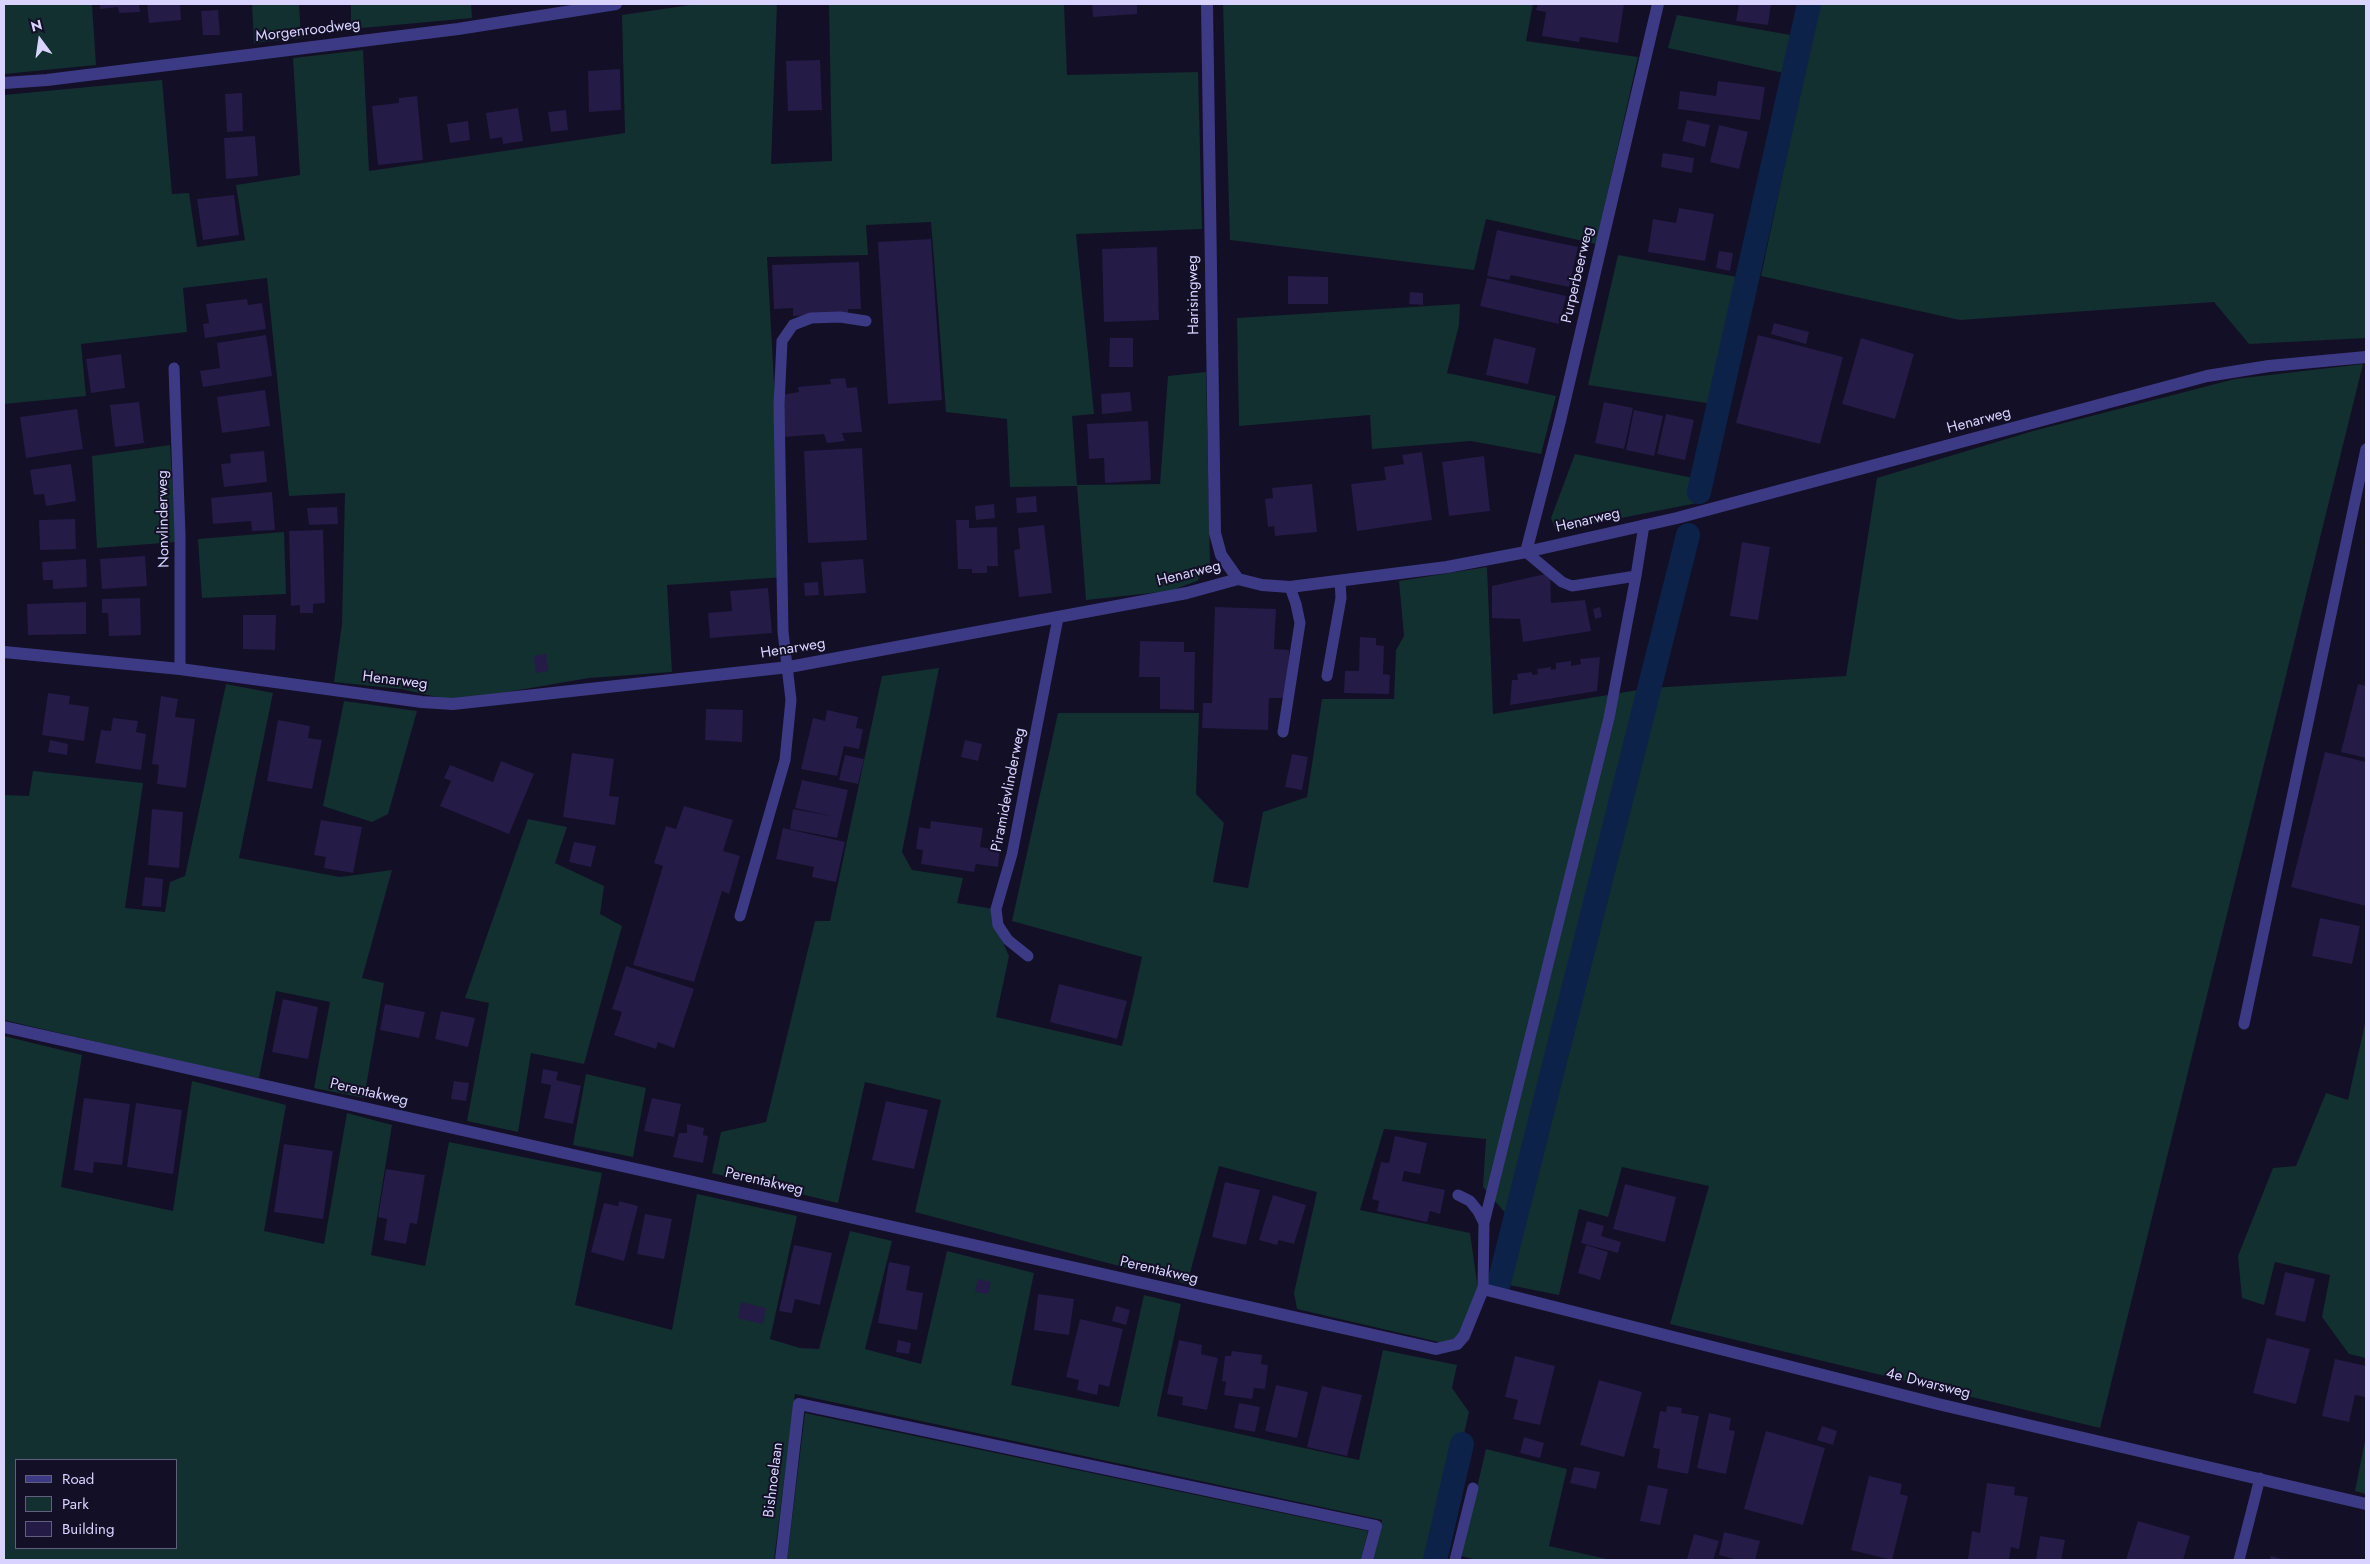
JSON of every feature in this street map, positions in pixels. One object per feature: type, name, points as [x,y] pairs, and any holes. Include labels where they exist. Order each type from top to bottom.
[{"type":"street","name":"Morgenroodweg","points":[[4,83],[47,80],[458,29],[616,4]]},
{"type":"street","name":"Harisingweg","points":[[1207,4],[1215,533],[1221,554],[1238,579]]},
{"type":"street","name":"Purperbeerweg","points":[[1526,552],[1560,421],[1658,4]]},
{"type":"street","name":"Henarweg","points":[[4,652],[180,669],[422,702],[453,704],[789,667],[1187,594],[1238,579],[1262,585],[1290,587],[1447,567],[1526,552],[1644,525],[2207,376],[2269,366],[2366,357]]},
{"type":"street","name":"Perentakweg","points":[[4,1027],[1436,1349],[1457,1344],[1464,1336],[1483,1289]]},
{"type":"street","name":"4e Dwarsweg","points":[[1483,1289],[1938,1404],[2366,1504]]},
{"type":"street","name":"Bishnoelaan","points":[[781,1560],[800,1404],[1376,1526],[1367,1560]]},
{"type":"lane","points":[[740,916],[785,760],[791,700],[789,667],[783,632],[779,405],[782,341],[793,325],[811,318],[840,317],[866,321]]},
{"type":"lane","name":"Nonvlinderweg","points":[[174,368],[180,535],[180,669]]},
{"type":"lane","points":[[2244,1024],[2366,449]]},
{"type":"lane","points":[[1483,1289],[1484,1223],[1608,718],[1644,525]]},
{"type":"lane","points":[[1526,552],[1562,582],[1572,586],[1636,576]]},
{"type":"lane","points":[[1327,676],[1341,598],[1340,581]]},
{"type":"lane","points":[[1283,732],[1300,624],[1290,587]]},
{"type":"lane","name":"Piramidevlinderweg","points":[[1028,956],[1008,940],[998,925],[996,909],[1012,854],[1058,618]]},
{"type":"lane","points":[[1458,1194],[1470,1201],[1478,1210],[1484,1223]]},
{"type":"lane","points":[[2239,1560],[2260,1478]]},
{"type":"lane","points":[[1455,1560],[1473,1488]]},
{"type":"green space","points":[[4,4],[92,4],[96,65],[4,74]]},
{"type":"green space","points":[[252,4],[299,4],[301,38],[254,43]]},
{"type":"green space","points":[[351,4],[471,4],[472,18],[351,29]]},
{"type":"green space","points":[[697,4],[777,4],[771,164],[832,161],[829,4],[1064,4],[1067,75],[1198,72],[1202,229],[1076,234],[1094,414],[1072,416],[1077,485],[1160,484],[1168,376],[1206,372],[1210,567],[1197,581],[1170,591],[1086,600],[1077,486],[1010,487],[1007,419],[946,412],[931,222],[866,225],[868,255],[767,257],[785,577],[667,585],[672,672],[589,678],[455,701],[401,689],[334,682],[342,624],[345,493],[289,496],[267,278],[183,288],[187,332],[81,344],[86,396],[4,404],[4,95],[162,80],[172,194],[189,193],[197,247],[245,240],[236,185],[300,175],[293,58],[363,50],[369,171],[625,133],[622,15]]},
{"type":"green space","points":[[1223,4],[1533,4],[1526,41],[1638,57],[1596,244],[1486,219],[1474,270],[1230,240]]},
{"type":"green space","points":[[1819,4],[2366,4],[2366,338],[2249,344],[2214,302],[1960,320],[1761,276]]},
{"type":"green space","points":[[1677,15],[1802,37],[1793,75],[1668,48]]},
{"type":"green space","points":[[1618,255],[1748,279],[1720,405],[1588,385]]},
{"type":"green space","points":[[1460,304],[1459,325],[1447,373],[1556,396],[1541,454],[1471,441],[1372,449],[1370,415],[1239,426],[1237,318]]},
{"type":"green space","points":[[2363,364],[2100,1428],[1670,1324],[1709,1186],[1622,1167],[1608,1217],[1579,1209],[1559,1295],[1499,1283],[1513,1222],[1483,1187],[1486,1139],[1384,1129],[1360,1210],[1470,1233],[1478,1290],[1464,1328],[1455,1338],[1443,1343],[1297,1309],[1294,1293],[1317,1192],[1219,1166],[1187,1284],[915,1212],[941,1100],[865,1082],[838,1203],[712,1173],[721,1132],[766,1122],[815,921],[830,921],[882,676],[939,668],[902,852],[912,870],[963,878],[957,903],[1000,910],[996,927],[1009,956],[996,1017],[1122,1046],[1142,957],[1012,921],[1058,713],[1199,713],[1196,794],[1224,823],[1213,882],[1248,888],[1263,812],[1307,797],[1322,699],[1394,699],[1396,650],[1404,636],[1399,581],[1487,567],[1493,714],[1650,688],[1846,676],[1877,478],[2033,431],[2235,379]]},
{"type":"green space","points":[[170,445],[176,542],[97,548],[92,456]]},
{"type":"green space","points":[[1575,454],[1703,480],[1697,503],[1556,531],[1551,518]]},
{"type":"green space","points":[[284,532],[286,594],[202,598],[198,539]]},
{"type":"green space","points":[[226,684],[273,693],[239,858],[340,877],[392,870],[362,978],[384,983],[364,1098],[314,1088],[330,1002],[276,991],[259,1078],[203,1067],[4,1020],[4,795],[29,796],[33,771],[143,783],[125,908],[165,912],[170,882],[185,876]]},
{"type":"green space","points":[[344,701],[417,711],[388,814],[372,822],[323,806]]},
{"type":"green space","points":[[528,819],[567,827],[555,863],[604,886],[600,914],[622,926],[584,1064],[531,1053],[518,1132],[467,1121],[489,1003],[465,998]]},
{"type":"green space","points":[[2366,1019],[2366,1358],[2349,1354],[2322,1317],[2330,1275],[2275,1262],[2264,1305],[2242,1298],[2238,1256],[2273,1168],[2296,1166],[2326,1093],[2348,1100]]},
{"type":"green space","points":[[4,1036],[82,1055],[61,1187],[173,1211],[192,1081],[286,1105],[264,1231],[324,1244],[347,1113],[392,1125],[371,1255],[425,1266],[449,1142],[602,1173],[575,1305],[672,1330],[697,1194],[797,1216],[770,1339],[800,1348],[819,1349],[850,1231],[892,1241],[865,1349],[921,1364],[947,1251],[1034,1273],[1011,1385],[1119,1407],[1144,1295],[1181,1304],[1157,1416],[1359,1460],[1383,1350],[1457,1365],[1452,1388],[1469,1412],[1435,1560],[1373,1560],[1382,1520],[795,1394],[774,1560],[4,1560]]},
{"type":"green space","points":[[586,1074],[646,1088],[633,1157],[573,1145]]},
{"type":"green space","points":[[805,1413],[1368,1531],[1361,1560],[787,1560]]},
{"type":"green space","points":[[2366,1436],[2366,1494],[2355,1491]]},
{"type":"green space","points":[[1486,1449],[1567,1469],[1549,1546],[1611,1560],[1477,1560],[1461,1556]]},
{"type":"building","points":[[100,4],[139,4],[140,12],[119,13],[118,7],[100,9]]},
{"type":"building","points":[[147,4],[180,4],[181,20],[149,23]]},
{"type":"building","points":[[1092,4],[1137,4],[1137,14],[1093,17]]},
{"type":"building","points":[[1538,4],[1624,4],[1618,43],[1580,37],[1579,42],[1542,36],[1546,12],[1536,10]]},
{"type":"building","points":[[1739,4],[1771,4],[1768,25],[1736,21]]},
{"type":"building","points":[[218,10],[220,35],[203,35],[201,11]]},
{"type":"building","points":[[820,60],[822,110],[788,111],[786,61]]},
{"type":"building","points":[[620,69],[621,110],[589,112],[588,71]]},
{"type":"building","points":[[1718,81],[1765,87],[1760,120],[1678,109],[1680,91],[1716,96]]},
{"type":"building","points":[[242,93],[243,131],[227,132],[225,94]]},
{"type":"building","points":[[417,96],[423,160],[378,165],[372,106],[399,103],[399,98]]},
{"type":"building","points":[[518,108],[523,141],[503,144],[502,137],[490,139],[486,113]]},
{"type":"building","points":[[566,110],[568,130],[551,132],[548,112]]},
{"type":"building","points":[[1687,120],[1710,125],[1705,147],[1682,141]]},
{"type":"building","points":[[468,121],[470,140],[450,143],[447,124]]},
{"type":"building","points":[[1719,125],[1748,132],[1739,169],[1710,162]]},
{"type":"building","points":[[255,136],[258,176],[226,179],[224,138]]},
{"type":"building","points":[[1663,153],[1694,158],[1692,173],[1661,167]]},
{"type":"building","points":[[234,195],[239,235],[203,240],[197,199]]},
{"type":"building","points":[[1679,208],[1714,214],[1705,261],[1648,252],[1653,219],[1676,223]]},
{"type":"building","points":[[1497,230],[1578,247],[1569,287],[1511,275],[1509,280],[1487,276]]},
{"type":"building","points":[[931,239],[942,400],[888,404],[878,242]]},
{"type":"building","points":[[1157,247],[1159,320],[1104,322],[1102,249]]},
{"type":"building","points":[[1719,251],[1733,253],[1730,271],[1716,268]]},
{"type":"building","points":[[859,262],[861,309],[848,309],[848,313],[793,316],[793,308],[774,309],[772,265]]},
{"type":"building","points":[[1288,276],[1328,277],[1328,304],[1288,304]]},
{"type":"building","points":[[1487,278],[1566,296],[1559,324],[1480,306]]},
{"type":"building","points":[[1410,292],[1423,293],[1423,305],[1409,304]]},
{"type":"building","points":[[247,299],[248,305],[262,303],[266,329],[205,338],[203,324],[209,323],[206,304]]},
{"type":"building","points":[[1774,323],[1809,332],[1806,344],[1771,334]]},
{"type":"building","points":[[266,335],[272,376],[203,387],[200,371],[220,368],[217,343]]},
{"type":"building","points":[[1758,335],[1843,357],[1820,444],[1736,423]]},
{"type":"building","points":[[1110,338],[1133,338],[1133,367],[1109,367]]},
{"type":"building","points":[[1494,338],[1536,348],[1528,384],[1486,375]]},
{"type":"building","points":[[1861,338],[1914,354],[1895,419],[1842,404]]},
{"type":"building","points":[[121,354],[125,388],[91,393],[86,359]]},
{"type":"building","points":[[845,378],[847,388],[857,387],[862,432],[842,433],[845,441],[827,443],[824,434],[784,437],[781,395],[799,392],[798,387],[831,384],[830,379]]},
{"type":"building","points":[[265,390],[270,426],[222,433],[217,397]]},
{"type":"building","points":[[1130,392],[1132,411],[1102,414],[1101,394]]},
{"type":"building","points":[[139,402],[144,443],[115,447],[110,405]]},
{"type":"building","points":[[1604,402],[1633,408],[1624,449],[1595,443]]},
{"type":"building","points":[[77,409],[83,449],[26,458],[20,417]]},
{"type":"building","points":[[1634,410],[1663,416],[1654,456],[1626,450]]},
{"type":"building","points":[[1666,414],[1694,420],[1685,460],[1657,454]]},
{"type":"building","points":[[1148,421],[1151,480],[1105,483],[1104,458],[1089,459],[1087,424]]},
{"type":"building","points":[[862,448],[867,540],[808,543],[804,451]]},
{"type":"building","points":[[264,451],[267,482],[224,487],[221,464],[231,463],[230,454]]},
{"type":"building","points":[[1422,452],[1432,520],[1357,531],[1351,484],[1386,480],[1384,467],[1404,464],[1402,455]]},
{"type":"building","points":[[1484,456],[1490,511],[1449,516],[1442,462]]},
{"type":"building","points":[[71,464],[76,501],[46,506],[44,494],[34,495],[30,470]]},
{"type":"building","points":[[1312,484],[1317,532],[1275,536],[1274,526],[1268,527],[1265,499],[1273,498],[1272,488]]},
{"type":"building","points":[[272,492],[275,530],[252,531],[251,521],[213,524],[211,498]]},
{"type":"building","points":[[1036,496],[1037,512],[1017,513],[1016,498]]},
{"type":"building","points":[[994,504],[995,518],[976,520],[975,506]]},
{"type":"building","points":[[337,507],[338,524],[309,525],[307,508]]},
{"type":"building","points":[[75,519],[76,549],[40,550],[39,520]]},
{"type":"building","points":[[956,520],[969,520],[969,528],[997,527],[998,566],[987,566],[987,573],[972,573],[972,569],[958,569]]},
{"type":"building","points":[[1044,525],[1052,593],[1019,597],[1014,550],[1020,549],[1018,528]]},
{"type":"building","points":[[323,530],[325,603],[313,604],[313,613],[300,613],[300,605],[291,606],[289,531]]},
{"type":"building","points":[[1742,542],[1770,547],[1758,620],[1730,616]]},
{"type":"building","points":[[145,556],[147,586],[102,589],[100,559]]},
{"type":"building","points":[[86,559],[87,587],[53,589],[53,580],[43,580],[42,562]]},
{"type":"building","points":[[863,559],[866,593],[824,596],[821,562]]},
{"type":"building","points":[[1550,573],[1551,603],[1585,600],[1591,631],[1523,642],[1520,619],[1492,618],[1492,586]]},
{"type":"building","points":[[818,582],[819,595],[805,596],[804,583]]},
{"type":"building","points":[[768,588],[772,633],[710,638],[708,613],[732,611],[730,591]]},
{"type":"building","points":[[140,598],[141,635],[109,636],[108,613],[102,613],[102,599]]},
{"type":"building","points":[[86,602],[86,634],[28,635],[27,604]]},
{"type":"building","points":[[1215,607],[1276,609],[1274,649],[1289,650],[1288,698],[1269,698],[1268,730],[1202,728],[1203,703],[1212,703]]},
{"type":"building","points":[[1600,607],[1602,617],[1595,619],[1593,609]]},
{"type":"building","points":[[243,615],[276,615],[275,650],[243,649]]},
{"type":"building","points":[[1360,637],[1376,638],[1376,645],[1384,646],[1383,674],[1390,675],[1389,694],[1344,693],[1345,671],[1359,671]]},
{"type":"building","points":[[1140,641],[1184,642],[1184,652],[1195,652],[1194,710],[1160,709],[1160,677],[1139,677]]},
{"type":"building","points":[[546,654],[548,671],[536,673],[534,656]]},
{"type":"building","points":[[1600,657],[1597,691],[1510,705],[1512,680],[1518,680],[1517,674],[1532,672],[1532,675],[1538,674],[1537,669],[1551,667],[1551,670],[1556,669],[1556,663],[1571,661],[1571,666],[1581,664],[1580,659]]},
{"type":"building","points":[[2358,684],[2366,686],[2366,758],[2341,752]]},
{"type":"building","points":[[48,693],[70,696],[69,704],[89,707],[84,741],[42,735]]},
{"type":"building","points":[[161,696],[178,699],[175,717],[195,719],[186,788],[157,784],[159,765],[152,764]]},
{"type":"building","points":[[706,709],[743,710],[742,742],[705,740]]},
{"type":"building","points":[[827,710],[858,717],[856,728],[863,729],[859,749],[844,746],[837,776],[801,769],[813,718],[825,721]]},
{"type":"building","points":[[113,718],[138,721],[136,732],[146,734],[141,770],[95,763],[101,730],[111,731]]},
{"type":"building","points":[[278,720],[310,726],[308,738],[322,740],[312,789],[267,781]]},
{"type":"building","points":[[50,740],[68,744],[67,755],[48,752]]},
{"type":"building","points":[[965,740],[982,744],[978,761],[961,757]]},
{"type":"building","points":[[2325,752],[2366,762],[2366,906],[2291,887]]},
{"type":"building","points":[[572,753],[614,759],[609,796],[619,797],[615,825],[563,817]]},
{"type":"building","points":[[1292,754],[1308,757],[1302,790],[1285,787]]},
{"type":"building","points":[[845,755],[864,759],[858,784],[839,780]]},
{"type":"building","points":[[501,761],[534,774],[509,834],[440,806],[451,781],[444,778],[450,765],[493,782]]},
{"type":"building","points":[[802,780],[848,790],[837,838],[790,829],[793,809],[836,817],[795,808]]},
{"type":"building","points":[[684,806],[733,820],[723,851],[740,856],[729,894],[722,891],[694,982],[633,965],[663,866],[654,863],[666,826],[676,829]]},
{"type":"building","points":[[152,809],[183,812],[179,868],[148,865]]},
{"type":"building","points":[[321,820],[362,827],[353,873],[324,868],[326,857],[314,855]]},
{"type":"building","points":[[931,821],[983,828],[980,847],[1000,850],[998,867],[976,864],[974,872],[921,864],[923,850],[916,849],[919,827],[930,829]]},
{"type":"building","points":[[783,828],[845,842],[836,882],[812,877],[814,867],[776,859]]},
{"type":"building","points":[[574,842],[596,846],[591,867],[569,862]]},
{"type":"building","points":[[145,877],[163,879],[161,907],[142,906]]},
{"type":"building","points":[[2320,918],[2360,926],[2352,964],[2312,956]]},
{"type":"building","points":[[626,966],[694,989],[674,1048],[658,1042],[656,1049],[614,1035],[622,1012],[612,1009]]},
{"type":"building","points":[[1059,984],[1127,1001],[1117,1039],[1050,1022]]},
{"type":"building","points":[[283,999],[318,1007],[308,1059],[272,1052]]},
{"type":"building","points":[[385,1004],[425,1012],[419,1038],[380,1030]]},
{"type":"building","points":[[441,1011],[475,1018],[468,1047],[435,1039]]},
{"type":"building","points":[[543,1069],[558,1072],[556,1080],[581,1086],[573,1124],[544,1118],[551,1085],[541,1083]]},
{"type":"building","points":[[454,1081],[469,1083],[466,1101],[451,1099]]},
{"type":"building","points":[[84,1098],[130,1104],[122,1165],[94,1162],[93,1173],[74,1170]]},
{"type":"building","points":[[652,1098],[681,1104],[674,1137],[644,1131]]},
{"type":"building","points":[[886,1101],[928,1110],[914,1169],[872,1160]]},
{"type":"building","points":[[136,1103],[182,1110],[173,1174],[127,1167]]},
{"type":"building","points":[[687,1124],[704,1128],[703,1135],[708,1136],[703,1163],[673,1157],[679,1133],[687,1133]]},
{"type":"building","points":[[1395,1136],[1427,1143],[1420,1174],[1404,1171],[1402,1181],[1445,1190],[1440,1214],[1430,1211],[1427,1222],[1377,1211],[1379,1201],[1372,1199],[1381,1162],[1389,1163]]},
{"type":"building","points":[[284,1144],[333,1151],[323,1219],[274,1212]]},
{"type":"building","points":[[386,1169],[425,1175],[417,1224],[410,1223],[406,1244],[384,1240],[387,1219],[378,1217]]},
{"type":"building","points":[[1225,1182],[1260,1190],[1246,1245],[1212,1237]]},
{"type":"building","points":[[1625,1184],[1676,1197],[1665,1242],[1613,1229]]},
{"type":"building","points":[[1273,1195],[1306,1205],[1294,1244],[1279,1240],[1277,1245],[1259,1240]]},
{"type":"building","points":[[619,1201],[638,1206],[624,1261],[591,1252],[604,1203],[618,1206]]},
{"type":"building","points":[[645,1214],[672,1219],[664,1259],[637,1254]]},
{"type":"building","points":[[1587,1221],[1604,1226],[1601,1236],[1621,1242],[1618,1253],[1581,1243]]},
{"type":"building","points":[[794,1245],[832,1253],[820,1305],[795,1299],[792,1313],[779,1311]]},
{"type":"building","points":[[1586,1245],[1608,1252],[1600,1280],[1578,1273]]},
{"type":"building","points":[[889,1262],[910,1266],[906,1290],[923,1293],[917,1330],[878,1323]]},
{"type":"building","points":[[2285,1272],[2315,1279],[2305,1322],[2275,1315]]},
{"type":"building","points":[[978,1279],[991,1282],[988,1294],[975,1292]]},
{"type":"building","points":[[1038,1294],[1074,1299],[1069,1335],[1034,1330]]},
{"type":"building","points":[[741,1302],[766,1308],[763,1324],[738,1318]]},
{"type":"building","points":[[1116,1306],[1130,1310],[1126,1325],[1112,1321]]},
{"type":"building","points":[[1080,1319],[1123,1329],[1109,1387],[1099,1384],[1097,1395],[1077,1390],[1079,1380],[1066,1377]]},
{"type":"building","points":[[2267,1338],[2310,1349],[2296,1404],[2253,1393]]},
{"type":"building","points":[[898,1340],[911,1343],[909,1354],[896,1352]]},
{"type":"building","points":[[1179,1340],[1202,1345],[1201,1354],[1218,1358],[1207,1410],[1182,1405],[1183,1397],[1167,1394]]},
{"type":"building","points":[[1232,1351],[1262,1355],[1261,1364],[1268,1365],[1265,1389],[1254,1388],[1252,1399],[1224,1395],[1226,1382],[1222,1381],[1225,1356],[1231,1356]]},
{"type":"building","points":[[1515,1356],[1555,1366],[1540,1425],[1513,1419],[1518,1400],[1505,1397]]},
{"type":"building","points":[[2335,1359],[2366,1366],[2365,1397],[2355,1395],[2349,1422],[2322,1416]]},
{"type":"building","points":[[1599,1380],[1642,1392],[1624,1457],[1580,1445]]},
{"type":"building","points":[[1276,1385],[1308,1392],[1297,1438],[1265,1431]]},
{"type":"building","points":[[1322,1386],[1362,1395],[1347,1456],[1307,1447]]},
{"type":"building","points":[[1239,1403],[1260,1407],[1255,1432],[1234,1428]]},
{"type":"building","points":[[1667,1406],[1682,1408],[1681,1413],[1699,1416],[1688,1474],[1657,1468],[1660,1449],[1653,1448],[1660,1411],[1666,1412]]},
{"type":"building","points":[[1709,1413],[1731,1418],[1729,1430],[1735,1431],[1726,1474],[1697,1468]]},
{"type":"building","points":[[1822,1426],[1837,1431],[1833,1445],[1817,1440]]},
{"type":"building","points":[[1766,1431],[1825,1448],[1803,1525],[1744,1509]]},
{"type":"building","points":[[1524,1437],[1544,1443],[1540,1458],[1520,1453]]},
{"type":"building","points":[[1574,1467],[1600,1472],[1596,1489],[1570,1483]]},
{"type":"building","points":[[1869,1476],[1902,1484],[1900,1494],[1908,1496],[1892,1560],[1851,1550]]},
{"type":"building","points":[[1987,1483],[2015,1487],[2014,1495],[2028,1497],[2019,1549],[2011,1547],[2009,1560],[1968,1559],[1972,1531],[1980,1533]]},
{"type":"building","points":[[1648,1485],[1668,1489],[1660,1525],[1640,1521]]},
{"type":"building","points":[[2138,1521],[2190,1536],[2183,1560],[2126,1560]]},
{"type":"building","points":[[1724,1532],[1760,1541],[1755,1560],[1738,1560],[1719,1555]]},
{"type":"building","points":[[1694,1534],[1719,1541],[1713,1560],[1687,1559]]},
{"type":"building","points":[[2040,1536],[2065,1540],[2061,1560],[2036,1560]]},
{"type":"building","points":[[2271,1556],[2286,1560],[2270,1560]]},
{"type":"waterway","points":[[1699,492],[1809,4]]},
{"type":"waterway","points":[[1499,1283],[1688,535]]},
{"type":"waterway","points":[[1435,1560],[1462,1444]]}]
